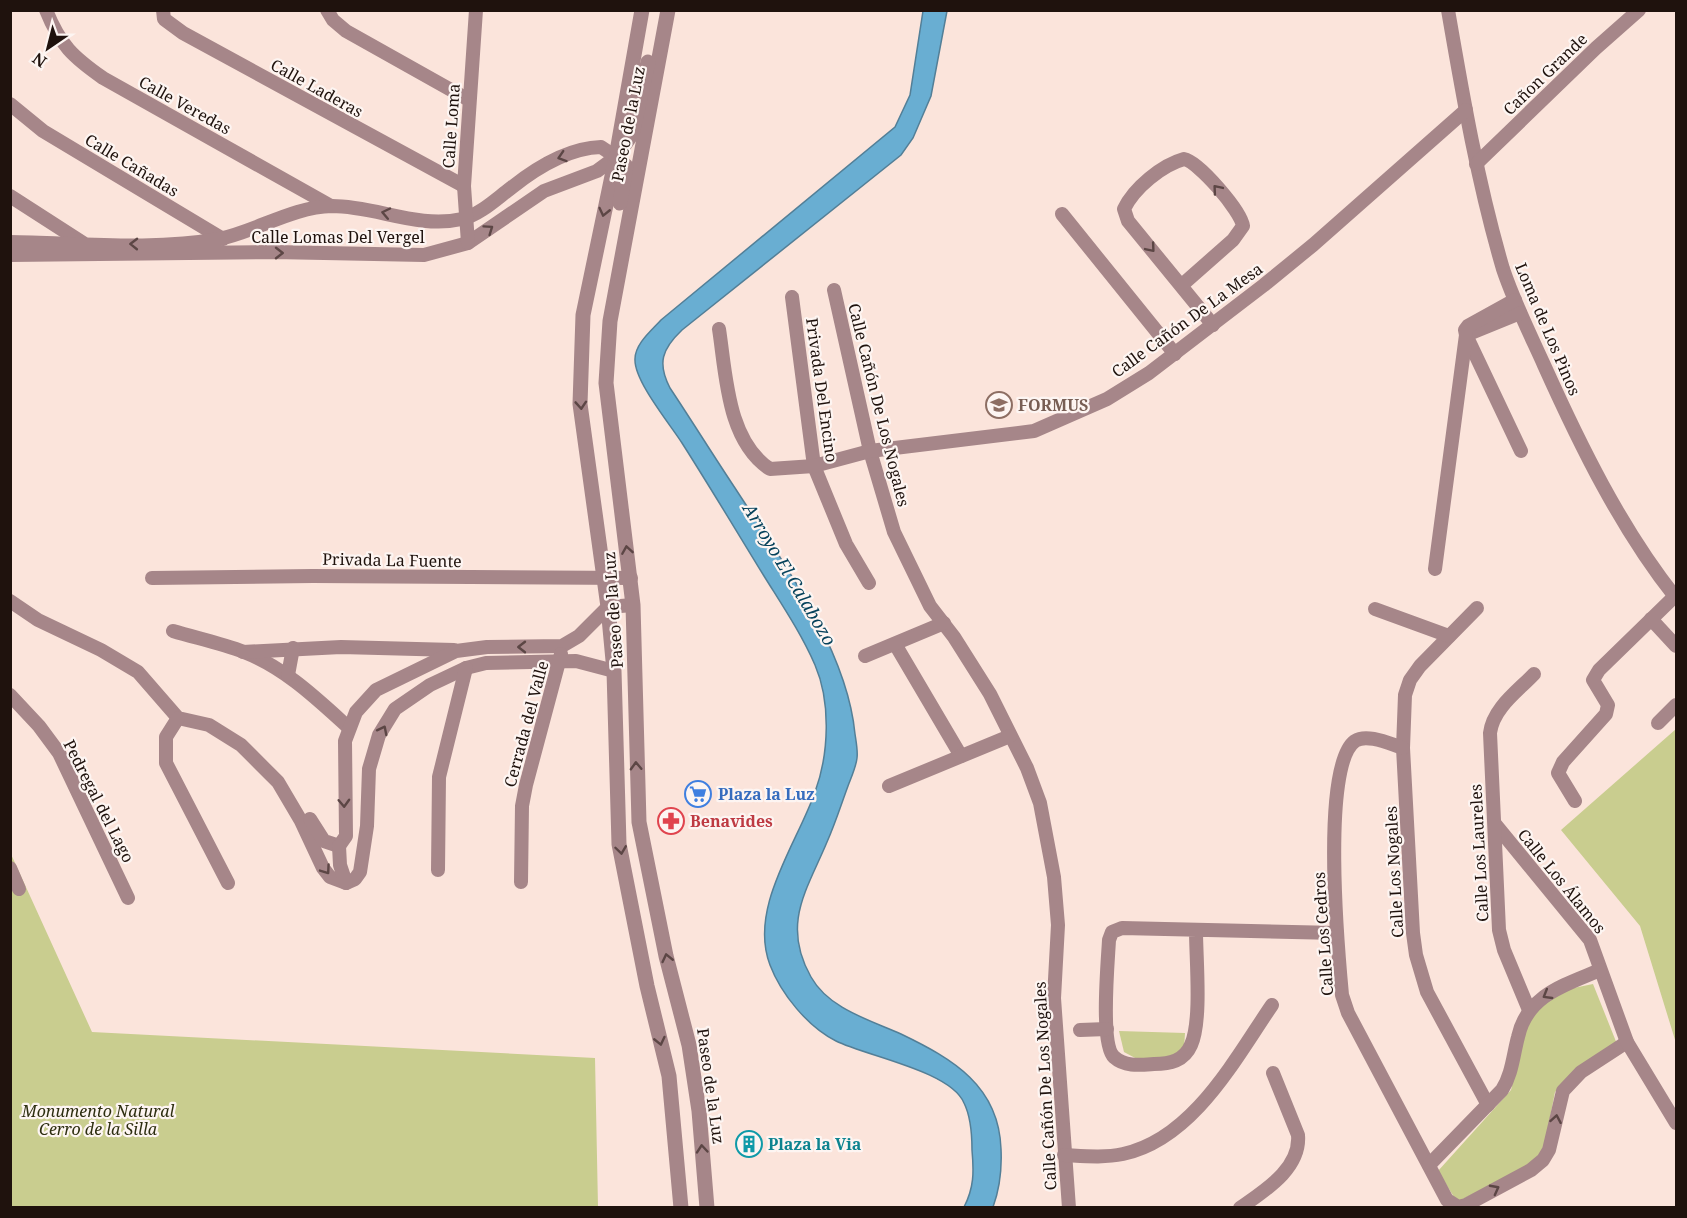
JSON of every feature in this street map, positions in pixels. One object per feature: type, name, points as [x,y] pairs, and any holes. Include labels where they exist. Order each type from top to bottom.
[{"type":"street","name":"Calle Veredas","points":[[45,10],[64,47],[79,62],[103,78],[331,206]]},
{"type":"street","name":"Calle Laderas","points":[[163,10],[164,19],[183,33],[464,186]]},
{"type":"street","points":[[327,10],[333,20],[346,31],[469,100]]},
{"type":"street","name":"Calle Loma","points":[[468,243],[464,218],[464,186],[477,10]]},
{"type":"street","name":"Paseo de la Luz","points":[[642,10],[616,157],[584,315],[580,374],[584,440],[608,607],[614,671],[619,844],[640,954],[669,1076],[681,1205]]},
{"type":"street","name":"Loma de Los Pinos","points":[[1449,10],[1476,164],[1501,260],[1518,306],[1571,425],[1653,566],[1676,597]]},
{"type":"street","name":"Cañon Grande","points":[[1476,164],[1596,48],[1639,10]]},
{"type":"street","points":[[620,263],[617,226],[626,166],[616,157],[632,134],[648,62],[668,14]]},
{"type":"street","name":"Paseo de la Luz","points":[[668,14],[620,263],[607,349],[607,407],[631,578],[639,822],[666,956],[689,1045],[699,1111],[707,1205]]},
{"type":"street","name":"Calle Cañadas","points":[[10,104],[43,131],[222,238],[237,253]]},
{"type":"street","name":"Calle Cañón De La Mesa","points":[[719,328],[735,419],[757,458],[770,469],[814,465],[870,451],[1034,431],[1107,399],[1175,354],[1313,245],[1466,110]]},
{"type":"street","name":"Calle Lomas Del Vergel","points":[[10,242],[172,244],[222,238],[274,219],[331,206],[366,209],[429,222],[464,218],[485,208],[535,170],[559,157],[601,147],[616,157],[597,171],[543,190],[468,243],[424,255],[237,253],[10,255]]},
{"type":"street","points":[[584,150],[584,176]]},
{"type":"street","points":[[1182,285],[1233,240],[1243,226],[1238,213],[1197,165],[1184,159],[1170,164],[1133,194],[1124,209],[1128,221],[1213,325]]},
{"type":"street","points":[[535,170],[543,190]]},
{"type":"street","points":[[10,196],[83,243]]},
{"type":"street","points":[[1062,214],[1175,354]]},
{"type":"street","name":"Calle Cañón De Los Nogales","points":[[834,290],[870,451],[894,532],[930,606],[944,623],[990,694],[1040,803],[1054,877],[1058,925],[1054,998],[1064,1118],[1064,1155],[1070,1208]]},
{"type":"street","name":"Privada Del Encino","points":[[792,297],[814,465],[846,544],[869,583]]},
{"type":"street","points":[[1466,335],[1518,306]]},
{"type":"street","points":[[1466,335],[1521,451]]},
{"type":"street","points":[[1435,569],[1466,335]]},
{"type":"street","points":[[584,440],[612,437]]},
{"type":"street","name":"Privada La Fuente","points":[[152,578],[313,576],[631,578]]},
{"type":"street","points":[[1575,801],[1558,773],[1563,762],[1606,714],[1608,705],[1593,680],[1599,670],[1676,597]]},
{"type":"street","points":[[10,601],[38,620],[101,650],[138,672],[178,718],[192,719],[224,733],[298,798],[324,842],[339,846]]},
{"type":"street","points":[[243,652],[293,648],[456,651],[487,647],[562,646],[579,636],[608,607],[633,604]]},
{"type":"street","name":"Calle Los Nogales","points":[[1477,608],[1410,680],[1405,695],[1403,748],[1416,956],[1427,992],[1488,1105]]},
{"type":"street","points":[[1375,609],[1449,636]]},
{"type":"street","points":[[1651,619],[1677,646]]},
{"type":"street","points":[[865,657],[944,623]]},
{"type":"street","points":[[173,631],[243,652],[288,675],[348,727]]},
{"type":"street","points":[[895,644],[961,756]]},
{"type":"street","name":"Cerrada del Valle","points":[[521,882],[522,806],[562,646]]},
{"type":"street","points":[[288,675],[293,648]]},
{"type":"street","points":[[346,883],[340,865],[339,846],[345,836],[343,754],[348,727],[356,712],[376,690],[456,651]]},
{"type":"street","points":[[278,782],[301,821],[323,868],[330,877],[346,883],[355,879],[360,872],[363,861],[369,769],[379,735],[394,709],[430,685],[466,669],[503,661],[589,662],[614,671]]},
{"type":"street","points":[[438,870],[439,777],[466,669]]},
{"type":"street","name":"Calle Los Laureles","points":[[1530,1010],[1504,950],[1499,930],[1491,724],[1499,710],[1534,674]]},
{"type":"street","points":[[376,690],[394,709]]},
{"type":"street","name":"Pedregal del Lago","points":[[10,695],[39,726],[58,753],[128,898]]},
{"type":"street","points":[[1658,723],[1677,705]]},
{"type":"street","points":[[178,718],[166,737],[164,747],[166,763],[228,883]]},
{"type":"street","points":[[616,729],[636,730]]},
{"type":"street","points":[[889,786],[1011,736]]},
{"type":"street","name":"Calle Los Cedros","points":[[1403,748],[1364,737],[1356,739],[1346,752],[1335,805],[1337,933],[1342,995],[1348,1013],[1447,1200],[1458,1207]]},
{"type":"street","points":[[343,769],[369,769]]},
{"type":"street","name":"Calle Los Álamos","points":[[1495,824],[1590,940],[1628,1042],[1677,1123]]},
{"type":"street","points":[[10,868],[19,889]]},
{"type":"street","points":[[1196,931],[1196,1030],[1186,1054],[1170,1064],[1128,1065],[1112,1056],[1107,1029],[1108,950],[1112,932],[1122,928],[1337,933]]},
{"type":"street","points":[[1429,1165],[1488,1105],[1509,1079],[1518,1034],[1530,1010],[1550,992],[1600,970]]},
{"type":"street","points":[[1064,1155],[1099,1157],[1123,1154],[1141,1149],[1163,1136],[1196,1109],[1224,1079],[1272,1005]]},
{"type":"street","points":[[1080,1030],[1107,1029]]},
{"type":"street","points":[[1458,1207],[1532,1170],[1543,1160],[1553,1137],[1559,1102],[1570,1082],[1628,1042]]},
{"type":"street","points":[[1240,1208],[1271,1186],[1288,1167],[1299,1144],[1298,1135],[1274,1073]]},
{"type":"street","points":[[681,1205],[707,1205]]},
{"type":"green space","points":[[1676,729],[1676,1043],[1640,926],[1561,830]]},
{"type":"green space","name":"Monumento Natural Cerro de la Silla","points":[[10,852],[92,1032],[595,1058],[598,1207],[11,1207]]},
{"type":"green space","points":[[1593,984],[1617,1044],[1578,1067],[1555,1092],[1543,1153],[1528,1166],[1457,1202],[1438,1171],[1511,1090],[1526,1027],[1540,1005],[1564,990]]},
{"type":"green space","points":[[1119,1031],[1185,1033],[1184,1048],[1172,1060],[1137,1059],[1124,1052]]},
{"type":"water","name":"Arroyo El Calabozo","points":[[923,11],[947,11],[931,96],[913,138],[901,155],[682,330],[666,350],[663,364],[670,388],[772,544],[809,606],[826,638],[849,702],[857,746],[856,761],[833,828],[800,908],[798,940],[802,958],[811,977],[828,997],[851,1012],[901,1034],[938,1054],[970,1077],[982,1092],[992,1108],[1001,1149],[1000,1179],[993,1207],[964,1207],[972,1180],[971,1132],[966,1108],[956,1092],[926,1073],[850,1047],[826,1035],[815,1027],[788,998],[770,965],[765,943],[765,921],[778,876],[820,777],[826,728],[824,695],[810,653],[682,443],[646,390],[636,368],[635,359],[641,343],[661,320],[895,127],[910,95]]},
{"type":"place","name":"FORMUS","points":[[999,405]]},
{"type":"place","name":"Plaza la Luz","points":[[698,794]]},
{"type":"place","name":"Benavides","points":[[671,821]]},
{"type":"place","name":"Plaza la Via","points":[[749,1144]]}]
